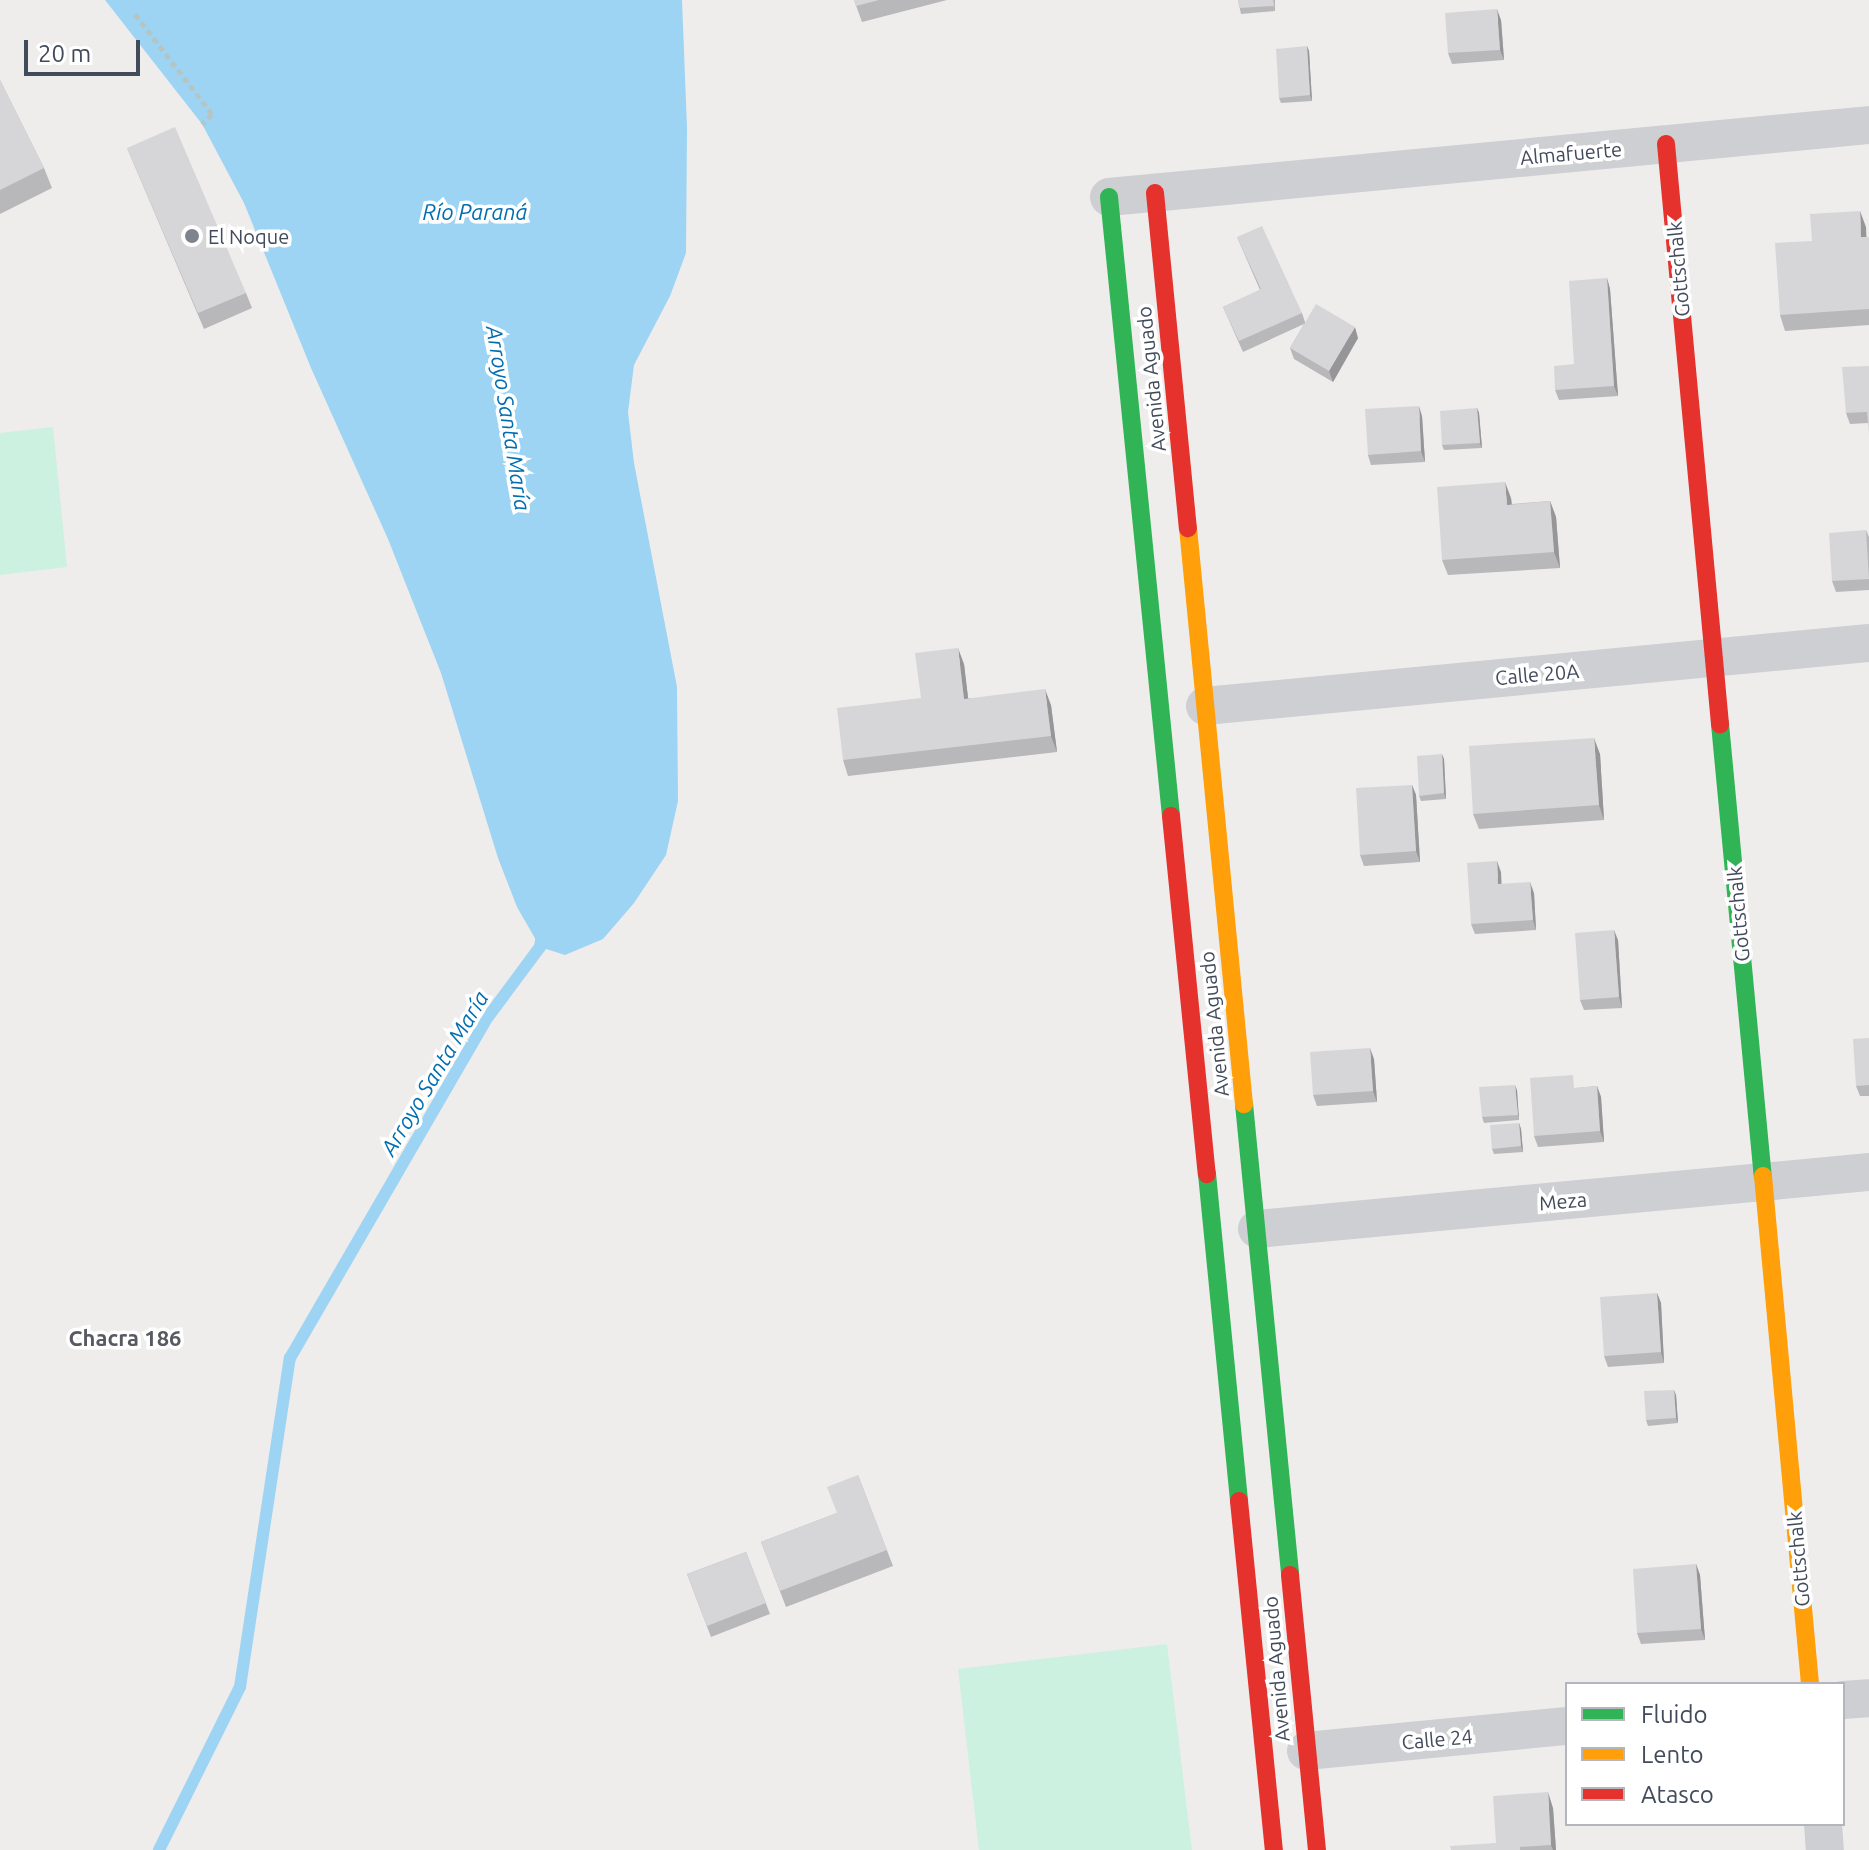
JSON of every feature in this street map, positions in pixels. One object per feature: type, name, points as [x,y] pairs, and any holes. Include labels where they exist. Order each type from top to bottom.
[{"type":"street","name":"Almafuerte","points":[[1109,197],[1869,125]]},
{"type":"street","name":"Gottschalk","points":[[1666,144],[1810,1682]]},
{"type":"street","name":"Avenida Aguado","points":[[1155,193],[1317,1850]]},
{"type":"street","name":"Avenida Aguado","points":[[1109,197],[1274,1850]]},
{"type":"street","name":"Calle 20A","points":[[1205,706],[1869,643]]},
{"type":"street","name":"Meza","points":[[1257,1229],[1869,1172]]},
{"type":"street","points":[[1845,1700],[1869,1698]]},
{"type":"street","name":"Calle 24","points":[[1306,1751],[1565,1726]]},
{"type":"street","points":[[1823,1826],[1825,1850]]},
{"type":"path","points":[[135,14],[212,114],[202,124]]},
{"type":"green space","points":[[53,427],[67,567],[0,575],[0,433]]},
{"type":"green space","points":[[1167,1644],[1192,1850],[979,1850],[958,1669]]},
{"type":"water","name":"Río Paraná","points":[[105,0],[682,0],[687,128],[686,253],[670,296],[634,365],[628,412],[634,463],[677,687],[678,801],[666,855],[634,903],[603,939],[565,955],[540,947],[517,907],[498,858],[441,673],[388,539],[311,368],[244,203],[202,124]]},
{"type":"building","points":[[854,0],[879,0],[856,6]]},
{"type":"building","points":[[1238,0],[1273,0],[1274,6],[1239,8]]},
{"type":"building","points":[[1497,9],[1500,50],[1448,53],[1445,13]]},
{"type":"building","points":[[1307,46],[1310,95],[1279,98],[1276,49]]},
{"type":"building","points":[[0,80],[44,168],[0,190]]},
{"type":"building","name":"El Noque","points":[[175,127],[246,293],[198,313],[127,148]]},
{"type":"building","points":[[1860,211],[1861,237],[1869,237],[1869,309],[1780,315],[1775,243],[1812,241],[1810,214]]},
{"type":"building","points":[[1262,226],[1302,313],[1239,341],[1223,307],[1261,289],[1237,237]]},
{"type":"building","points":[[1607,278],[1614,386],[1555,390],[1554,366],[1574,364],[1569,281]]},
{"type":"building","points":[[1316,304],[1355,327],[1329,371],[1290,348]]},
{"type":"building","points":[[1869,366],[1869,434],[1867,412],[1846,413],[1842,367]]},
{"type":"building","points":[[1419,406],[1421,451],[1368,455],[1365,409]]},
{"type":"building","points":[[1477,408],[1480,443],[1442,445],[1440,411]]},
{"type":"building","points":[[1505,482],[1507,505],[1550,501],[1554,552],[1442,560],[1437,487]]},
{"type":"building","points":[[1866,530],[1869,579],[1832,581],[1829,533]]},
{"type":"building","points":[[958,648],[964,699],[1045,689],[1051,736],[843,760],[837,708],[921,698],[915,653]]},
{"type":"building","points":[[1594,738],[1599,805],[1473,814],[1469,746]]},
{"type":"building","points":[[1442,754],[1444,793],[1419,796],[1417,756]]},
{"type":"building","points":[[1412,785],[1416,851],[1360,855],[1356,788]]},
{"type":"building","points":[[1497,861],[1498,884],[1530,882],[1533,920],[1471,924],[1467,863]]},
{"type":"building","points":[[1614,930],[1619,997],[1580,1000],[1575,933]]},
{"type":"building","points":[[1869,1038],[1869,1085],[1856,1086],[1853,1039]]},
{"type":"building","points":[[1370,1048],[1373,1091],[1313,1095],[1310,1052]]},
{"type":"building","points":[[1573,1075],[1574,1088],[1597,1086],[1600,1131],[1534,1136],[1530,1078]]},
{"type":"building","points":[[1515,1085],[1518,1115],[1482,1117],[1479,1087]]},
{"type":"building","points":[[1519,1123],[1521,1146],[1492,1149],[1490,1125]]},
{"type":"building","points":[[1657,1293],[1661,1352],[1604,1356],[1600,1297]]},
{"type":"building","points":[[1674,1390],[1676,1418],[1646,1420],[1644,1391]]},
{"type":"building","points":[[858,1475],[887,1550],[780,1591],[761,1542],[837,1513],[827,1487]]},
{"type":"building","points":[[746,1552],[766,1603],[707,1626],[687,1574]]},
{"type":"building","points":[[1696,1564],[1701,1629],[1637,1633],[1633,1569]]},
{"type":"building","points":[[1548,1792],[1551,1845],[1520,1847],[1520,1850],[1451,1850],[1450,1846],[1496,1843],[1493,1796]]},
{"type":"waterway","name":"Arroyo Santa María","points":[[159,1850],[240,1687],[290,1358],[485,1021],[540,947],[542,935]]},
{"type":"traffic: fast","points":[[1109,197],[1171,816]]},
{"type":"traffic: fast","points":[[1720,724],[1763,1176]]},
{"type":"traffic: fast","points":[[1244,1104],[1290,1575]]},
{"type":"traffic: fast","points":[[1207,1174],[1239,1501]]},
{"type":"traffic: slow","points":[[1188,528],[1244,1104]]},
{"type":"traffic: slow","points":[[1763,1176],[1810,1682]]},
{"type":"traffic: jam","points":[[1666,144],[1720,724]]},
{"type":"traffic: jam","points":[[1155,193],[1188,528]]},
{"type":"traffic: jam","points":[[1171,816],[1207,1174]]},
{"type":"traffic: jam","points":[[1239,1501],[1274,1850]]},
{"type":"traffic: jam","points":[[1290,1575],[1317,1850]]},
{"type":"place","name":"El Noque","points":[[192,236]]},
{"type":"district","name":"Chacra 186","points":[[125,1338]]}]
